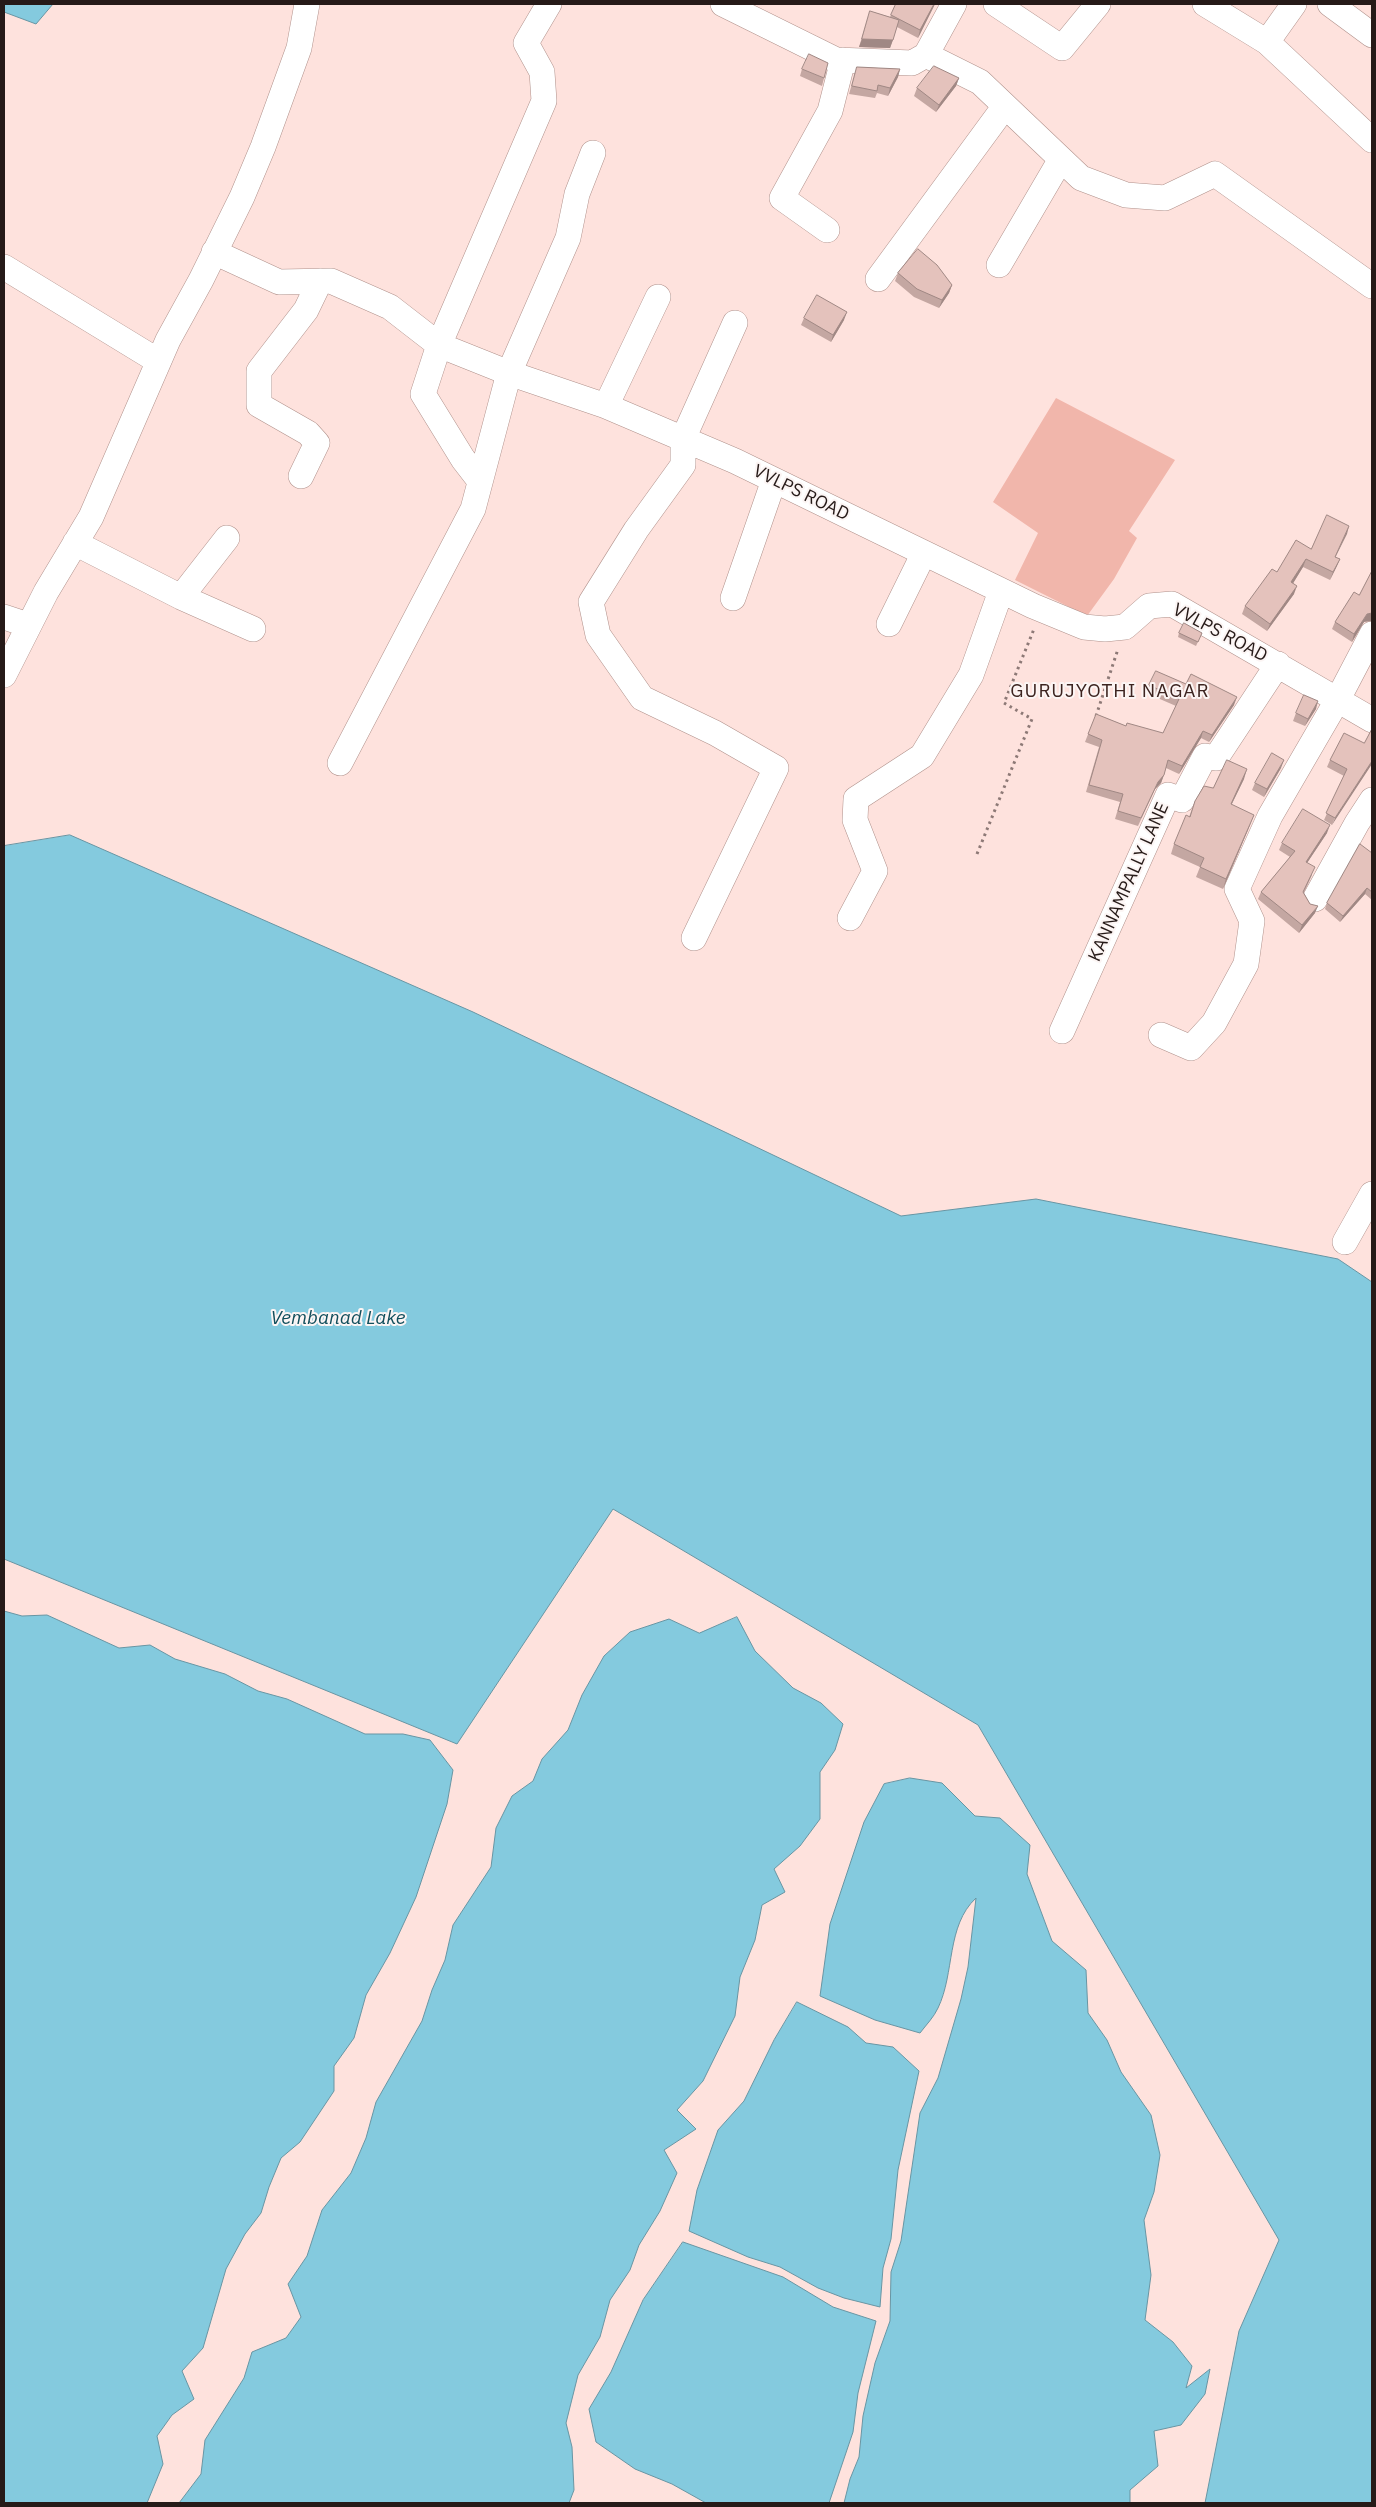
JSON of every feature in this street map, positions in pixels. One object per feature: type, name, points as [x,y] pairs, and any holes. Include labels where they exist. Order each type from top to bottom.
[{"type":"street","points":[[4,675],[28,625],[91,516],[158,361],[242,197],[263,147],[299,48],[307,4]]},
{"type":"street","points":[[480,481],[463,459],[423,394],[439,345],[544,101],[542,72],[526,43],[550,4]]},
{"type":"street","points":[[723,4],[836,60],[912,63],[926,55],[954,4]]},
{"type":"street","points":[[996,4],[1062,48],[1098,4]]},
{"type":"street","points":[[1205,4],[1267,42],[1372,140]]},
{"type":"street","points":[[1267,42],[1294,4]]},
{"type":"street","points":[[1330,4],[1372,35]]},
{"type":"street","points":[[926,55],[980,82],[1081,178],[1126,195],[1165,198],[1216,174],[1372,286]]},
{"type":"street","points":[[827,230],[782,198],[830,111],[843,60]]},
{"type":"street","points":[[878,279],[1005,106]]},
{"type":"street","points":[[340,763],[473,509],[509,373],[568,238],[577,194],[593,153]]},
{"type":"street","points":[[999,265],[1061,160]]},
{"type":"street","name":"VVLPS ROAD","points":[[214,252],[279,282],[331,281],[390,307],[439,345],[509,373],[606,406],[683,438],[774,480],[1001,591],[1084,627],[1105,629],[1126,627],[1149,606],[1172,604],[1372,720]]},
{"type":"street","points":[[4,267],[158,361]]},
{"type":"street","points":[[301,476],[317,443],[308,433],[259,405],[259,371],[306,310],[320,281]]},
{"type":"street","points":[[606,406],[658,297]]},
{"type":"street","points":[[694,938],[776,768],[715,733],[642,698],[598,635],[590,602],[636,530],[683,465],[683,438],[735,323]]},
{"type":"street","points":[[733,598],[774,480]]},
{"type":"street","points":[[181,597],[227,538]]},
{"type":"street","points":[[75,543],[181,597],[253,628]]},
{"type":"street","points":[[889,624],[924,553]]},
{"type":"street","points":[[850,918],[875,871],[855,820],[856,799],[922,756],[971,675],[1001,591]]},
{"type":"street","points":[[4,617],[28,625]]},
{"type":"street","points":[[1161,1035],[1191,1048],[1214,1023],[1246,964],[1252,921],[1237,889],[1270,816],[1338,699],[1372,634]]},
{"type":"street","name":"KANNAMPALLY LANE","points":[[1062,1032],[1168,795],[1182,800],[1205,756],[1216,758],[1278,664]]},
{"type":"street","points":[[1315,899],[1357,822],[1372,800]]},
{"type":"street","points":[[1345,1242],[1372,1194]]},
{"type":"path","points":[[977,854],[1032,719],[1004,703],[1042,610]]},
{"type":"path","points":[[1096,716],[1126,627]]},
{"type":"shaded area","points":[[1056,398],[1175,460],[1129,531],[1137,538],[1114,579],[1087,616],[1015,580],[1038,533],[993,502]]},
{"type":"water","points":[[4,4],[53,4],[36,24],[4,12]]},
{"type":"water","name":"Vembanad Lake","points":[[70,835],[473,1012],[901,1216],[1036,1199],[1338,1259],[1372,1282],[1372,2503],[1205,2503],[1239,2331],[1279,2240],[978,1725],[613,1509],[457,1744],[4,1559],[4,846]]},
{"type":"water","points":[[4,1611],[22,1616],[47,1615],[119,1648],[150,1645],[175,1659],[225,1674],[258,1691],[287,1699],[365,1734],[403,1734],[430,1740],[453,1770],[447,1804],[416,1897],[390,1953],[366,1995],[354,2038],[334,2066],[334,2091],[300,2142],[281,2158],[261,2213],[245,2234],[226,2269],[203,2348],[182,2371],[194,2399],[172,2415],[157,2436],[163,2464],[147,2503],[4,2503]]},
{"type":"water","points":[[737,1617],[755,1651],[793,1688],[821,1703],[843,1724],[835,1750],[820,1772],[820,1819],[800,1846],[774,1869],[785,1892],[762,1905],[755,1940],[740,1977],[735,2016],[703,2081],[677,2110],[696,2129],[664,2150],[677,2173],[660,2211],[639,2245],[630,2270],[610,2300],[600,2337],[578,2375],[566,2423],[572,2447],[574,2490],[569,2503],[179,2503],[201,2474],[205,2440],[244,2378],[252,2352],[286,2338],[301,2317],[288,2284],[307,2256],[322,2210],[351,2173],[366,2138],[376,2102],[422,2021],[432,1990],[445,1960],[453,1925],[491,1867],[496,1828],[512,1796],[533,1781],[542,1759],[568,1730],[582,1695],[604,1656],[630,1632],[669,1619],[699,1633]]},
{"type":"water","points":[[910,1778],[942,1783],[975,1816],[1000,1818],[1030,1845],[1027,1874],[1052,1941],[1086,1970],[1088,2013],[1107,2040],[1121,2072],[1151,2115],[1160,2155],[1154,2192],[1144,2220],[1151,2275],[1145,2320],[1173,2342],[1192,2366],[1186,2388],[1210,2369],[1205,2394],[1181,2425],[1154,2431],[1158,2466],[1130,2490],[1130,2503],[844,2503],[850,2479],[859,2457],[863,2416],[875,2363],[890,2321],[891,2272],[901,2241],[920,2113],[938,2078],[961,1999],[968,1967],[976,1898],[966,1909],[955,1936],[947,1980],[938,2008],[920,2033],[875,2020],[820,1996],[830,1924],[864,1822],[884,1784]]},
{"type":"water","points":[[797,2002],[848,2027],[866,2043],[893,2047],[919,2071],[898,2170],[891,2239],[883,2268],[880,2307],[844,2298],[818,2288],[780,2267],[748,2257],[689,2231],[697,2190],[718,2130],[744,2101],[774,2040]]},
{"type":"water","points":[[683,2242],[783,2277],[833,2307],[876,2321],[858,2393],[853,2432],[829,2503],[706,2503],[672,2484],[635,2469],[596,2442],[589,2409],[611,2372],[643,2300]]},
{"type":"building","points":[[896,4],[934,4],[920,30],[891,15]]},
{"type":"building","points":[[870,11],[899,20],[893,40],[862,39]]},
{"type":"building","points":[[809,54],[828,63],[824,78],[802,69]]},
{"type":"building","points":[[934,66],[959,78],[939,105],[917,88]]},
{"type":"building","points":[[857,67],[900,69],[890,88],[878,85],[877,91],[852,86]]},
{"type":"building","points":[[918,249],[937,265],[952,285],[942,300],[917,289],[898,273]]},
{"type":"building","points":[[817,295],[847,312],[833,335],[804,318]]},
{"type":"building","points":[[1327,515],[1349,526],[1335,557],[1340,559],[1333,572],[1306,559],[1291,582],[1297,586],[1270,624],[1245,606],[1272,569],[1277,572],[1296,540],[1311,549]]},
{"type":"building","points":[[1372,571],[1372,613],[1367,614],[1354,634],[1335,622],[1354,592],[1359,595]]},
{"type":"building","points":[[1184,623],[1202,633],[1198,642],[1179,633]]},
{"type":"building","points":[[1156,671],[1186,684],[1191,674],[1237,697],[1212,735],[1203,731],[1182,766],[1168,760],[1164,775],[1158,782],[1141,818],[1118,811],[1123,794],[1089,785],[1102,740],[1088,734],[1096,714],[1126,726],[1127,723],[1163,733],[1179,699],[1149,685]]},
{"type":"building","points":[[1304,695],[1318,701],[1308,719],[1296,713]]},
{"type":"building","points":[[1372,729],[1372,761],[1335,818],[1326,813],[1347,769],[1330,760],[1344,733],[1364,743]]},
{"type":"building","points":[[1272,753],[1284,760],[1267,789],[1255,783]]},
{"type":"building","points":[[1227,760],[1247,769],[1231,804],[1254,815],[1226,879],[1200,867],[1204,858],[1174,844],[1186,815],[1190,817],[1195,801],[1204,786],[1213,788]]},
{"type":"building","points":[[1303,809],[1330,825],[1306,862],[1315,867],[1303,892],[1310,904],[1318,906],[1302,925],[1261,892],[1295,851],[1282,843]]},
{"type":"building","points":[[1360,844],[1372,853],[1372,892],[1367,888],[1343,916],[1327,903]]},
{"type":"district","name":"GURUJYOTHI NAGAR","points":[[1110,692]]}]
